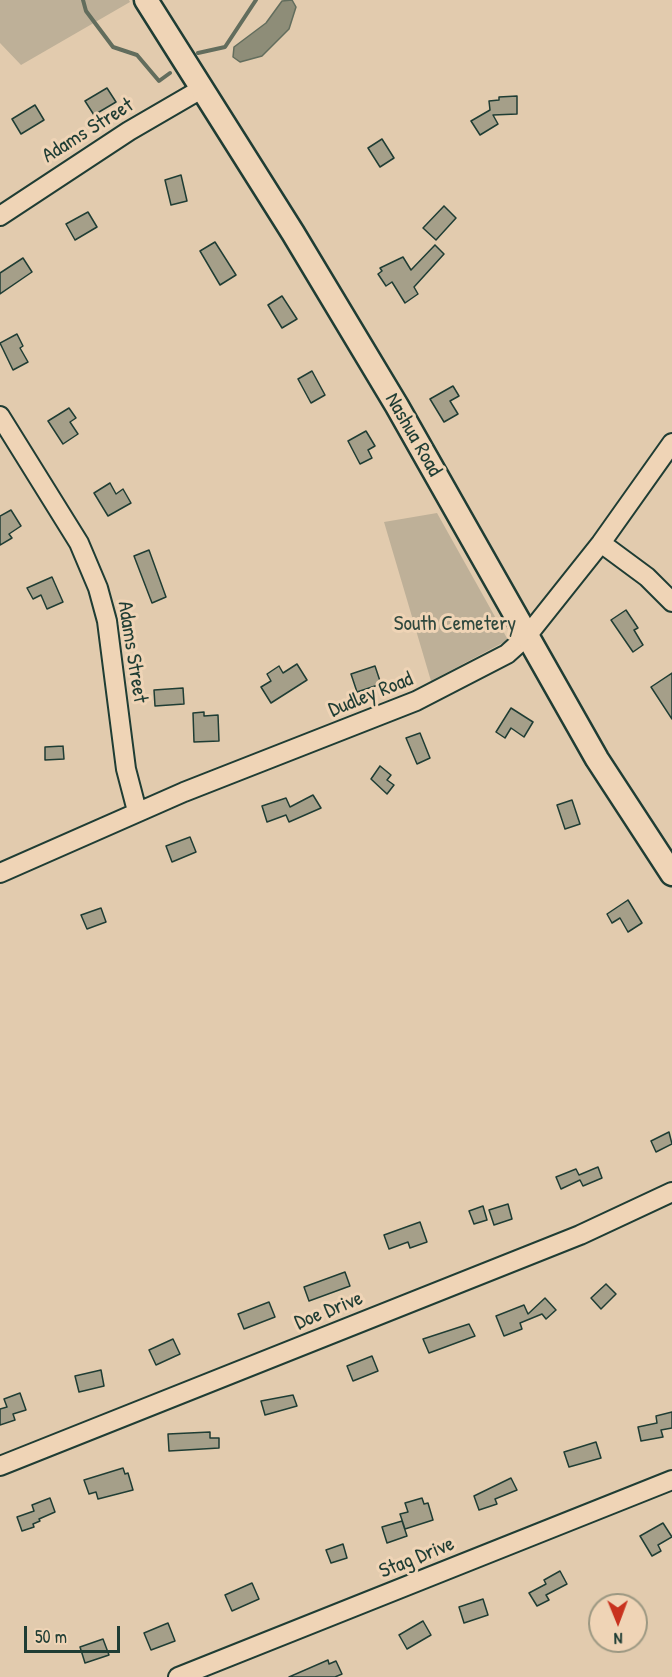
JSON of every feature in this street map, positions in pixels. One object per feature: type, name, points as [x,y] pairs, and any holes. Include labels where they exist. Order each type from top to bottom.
[{"type":"main road","name":"Nashua Road","points":[[146,0],[203,88],[397,406],[597,759],[672,874]]},
{"type":"street","name":"Adams Street","points":[[0,216],[129,131],[203,88]]},
{"type":"street","name":"Adams Street","points":[[0,416],[78,543],[98,588],[107,621],[126,770],[137,811]]},
{"type":"street","name":"Dudley Road","points":[[0,873],[137,811],[424,697],[497,660],[527,636],[601,543],[672,443]]},
{"type":"street","points":[[601,543],[647,577],[672,602]]},
{"type":"street","name":"Doe Drive","points":[[0,1466],[580,1235],[672,1192]]},
{"type":"street","name":"Stag Drive","points":[[177,1677],[672,1480]]},
{"type":"green space","points":[[0,0],[129,0],[130,2],[21,65],[0,43]]},
{"type":"green space","name":"South Cemetery","points":[[437,513],[508,640],[431,681],[384,522]]},
{"type":"shaded area","points":[[292,0],[296,7],[289,29],[262,56],[240,62],[233,57],[234,47],[266,23],[282,1]]},
{"type":"building","points":[[107,88],[116,102],[94,115],[85,101]]},
{"type":"building","points":[[517,96],[517,114],[493,115],[498,124],[480,135],[471,121],[490,110],[489,101],[499,100],[499,97]]},
{"type":"building","points":[[35,105],[44,120],[21,134],[12,119]]},
{"type":"building","points":[[382,139],[394,158],[380,167],[368,148]]},
{"type":"building","points":[[181,175],[187,201],[171,205],[165,180]]},
{"type":"building","points":[[444,206],[456,218],[436,240],[423,228]]},
{"type":"building","points":[[88,212],[97,227],[75,240],[66,224]]},
{"type":"building","points":[[215,242],[236,275],[220,285],[200,251]]},
{"type":"building","points":[[435,245],[444,254],[414,287],[418,294],[405,303],[392,282],[386,286],[378,274],[382,271],[380,268],[403,257],[411,270]]},
{"type":"building","points":[[23,258],[32,272],[0,294],[0,273]]},
{"type":"building","points":[[282,296],[297,319],[282,328],[268,305]]},
{"type":"building","points":[[17,334],[23,346],[20,348],[28,362],[13,370],[0,343]]},
{"type":"building","points":[[312,371],[325,395],[311,403],[298,379]]},
{"type":"building","points":[[453,386],[459,396],[450,401],[458,414],[444,422],[430,399]]},
{"type":"building","points":[[69,408],[76,418],[70,422],[78,434],[63,444],[48,421]]},
{"type":"building","points":[[366,431],[375,446],[368,450],[372,458],[360,464],[348,441]]},
{"type":"building","points":[[110,483],[116,494],[123,489],[131,503],[108,516],[94,493]]},
{"type":"building","points":[[11,510],[21,526],[9,534],[12,538],[0,545],[0,516]]},
{"type":"building","points":[[149,550],[166,597],[152,603],[134,556]]},
{"type":"building","points":[[52,577],[63,602],[47,609],[41,595],[33,599],[27,588]]},
{"type":"building","points":[[626,610],[638,628],[634,630],[643,645],[633,652],[611,620]]},
{"type":"building","points":[[297,664],[307,680],[271,703],[261,687],[271,681],[267,674],[279,666],[283,673]]},
{"type":"building","points":[[375,666],[381,684],[357,692],[351,674]]},
{"type":"building","points":[[672,673],[672,719],[651,687]]},
{"type":"building","points":[[183,688],[184,704],[155,706],[154,690]]},
{"type":"building","points":[[511,708],[533,722],[524,737],[511,728],[505,738],[496,732]]},
{"type":"building","points":[[204,712],[204,716],[218,715],[219,741],[194,742],[193,713]]},
{"type":"building","points":[[420,733],[430,758],[417,764],[406,738]]},
{"type":"building","points":[[63,746],[64,759],[45,760],[45,747]]},
{"type":"building","points":[[380,766],[391,775],[387,780],[394,785],[387,794],[371,779]]},
{"type":"building","points":[[313,795],[321,808],[289,822],[286,815],[267,822],[262,806],[286,798],[290,807]]},
{"type":"building","points":[[572,800],[580,824],[565,829],[557,805]]},
{"type":"building","points":[[190,837],[196,852],[172,862],[166,846]]},
{"type":"building","points":[[628,900],[642,923],[628,932],[620,918],[612,923],[607,914]]},
{"type":"building","points":[[101,908],[106,922],[87,929],[81,915]]},
{"type":"building","points":[[669,1132],[672,1144],[656,1152],[651,1141]]},
{"type":"building","points":[[598,1167],[602,1178],[583,1186],[580,1180],[561,1189],[556,1177],[576,1169],[579,1175]]},
{"type":"building","points":[[508,1204],[512,1219],[494,1225],[489,1210]]},
{"type":"building","points":[[483,1206],[487,1220],[474,1224],[469,1211]]},
{"type":"building","points":[[420,1222],[427,1242],[410,1248],[408,1242],[389,1249],[384,1235]]},
{"type":"building","points":[[345,1272],[350,1286],[309,1301],[304,1287]]},
{"type":"building","points":[[606,1284],[616,1294],[601,1309],[591,1298]]},
{"type":"building","points":[[545,1298],[556,1310],[546,1319],[542,1314],[520,1323],[522,1329],[504,1336],[496,1316],[524,1305],[528,1314]]},
{"type":"building","points":[[269,1302],[275,1317],[244,1329],[238,1314]]},
{"type":"building","points":[[469,1324],[475,1336],[429,1353],[423,1339]]},
{"type":"building","points":[[173,1339],[180,1354],[156,1365],[149,1350]]},
{"type":"building","points":[[372,1356],[378,1371],[353,1381],[347,1366]]},
{"type":"building","points":[[101,1370],[104,1386],[79,1392],[75,1376]]},
{"type":"building","points":[[20,1393],[26,1410],[13,1414],[15,1420],[0,1425],[0,1409],[7,1407],[4,1399]]},
{"type":"building","points":[[293,1395],[297,1406],[265,1415],[261,1401]]},
{"type":"building","points":[[672,1412],[672,1428],[661,1430],[663,1437],[641,1441],[638,1427],[657,1423],[656,1416]]},
{"type":"building","points":[[210,1432],[210,1438],[219,1438],[219,1448],[169,1451],[168,1434]]},
{"type":"building","points":[[596,1442],[601,1458],[569,1467],[564,1452]]},
{"type":"building","points":[[123,1468],[125,1474],[128,1473],[133,1490],[98,1499],[96,1492],[89,1494],[84,1480]]},
{"type":"building","points":[[511,1478],[517,1490],[495,1499],[497,1504],[479,1510],[474,1496]]},
{"type":"building","points":[[50,1498],[55,1512],[39,1519],[40,1521],[33,1524],[34,1527],[22,1531],[17,1517],[34,1511],[32,1505]]},
{"type":"building","points":[[422,1498],[424,1504],[428,1503],[433,1520],[405,1529],[400,1514],[408,1512],[405,1503]]},
{"type":"building","points":[[402,1521],[407,1536],[387,1543],[382,1527]]},
{"type":"building","points":[[663,1523],[672,1537],[658,1545],[661,1551],[652,1556],[640,1536]]},
{"type":"building","points":[[343,1544],[347,1558],[331,1563],[326,1550]]},
{"type":"building","points":[[560,1571],[567,1584],[546,1595],[549,1600],[537,1606],[529,1593],[546,1584],[544,1580]]},
{"type":"building","points":[[252,1583],[259,1599],[232,1611],[225,1595]]},
{"type":"building","points":[[483,1599],[488,1615],[464,1623],[459,1607]]},
{"type":"building","points":[[423,1621],[431,1635],[407,1649],[399,1635]]},
{"type":"building","points":[[168,1623],[175,1641],[151,1650],[144,1633]]},
{"type":"building","points":[[103,1639],[109,1655],[85,1663],[80,1647]]},
{"type":"building","points":[[328,1660],[329,1664],[336,1661],[342,1674],[335,1677],[289,1677]]},
{"type":"waterway","points":[[83,0],[86,11],[113,47],[137,55],[159,81],[170,73]]},
{"type":"waterway","points":[[198,53],[225,47],[256,0]]}]
